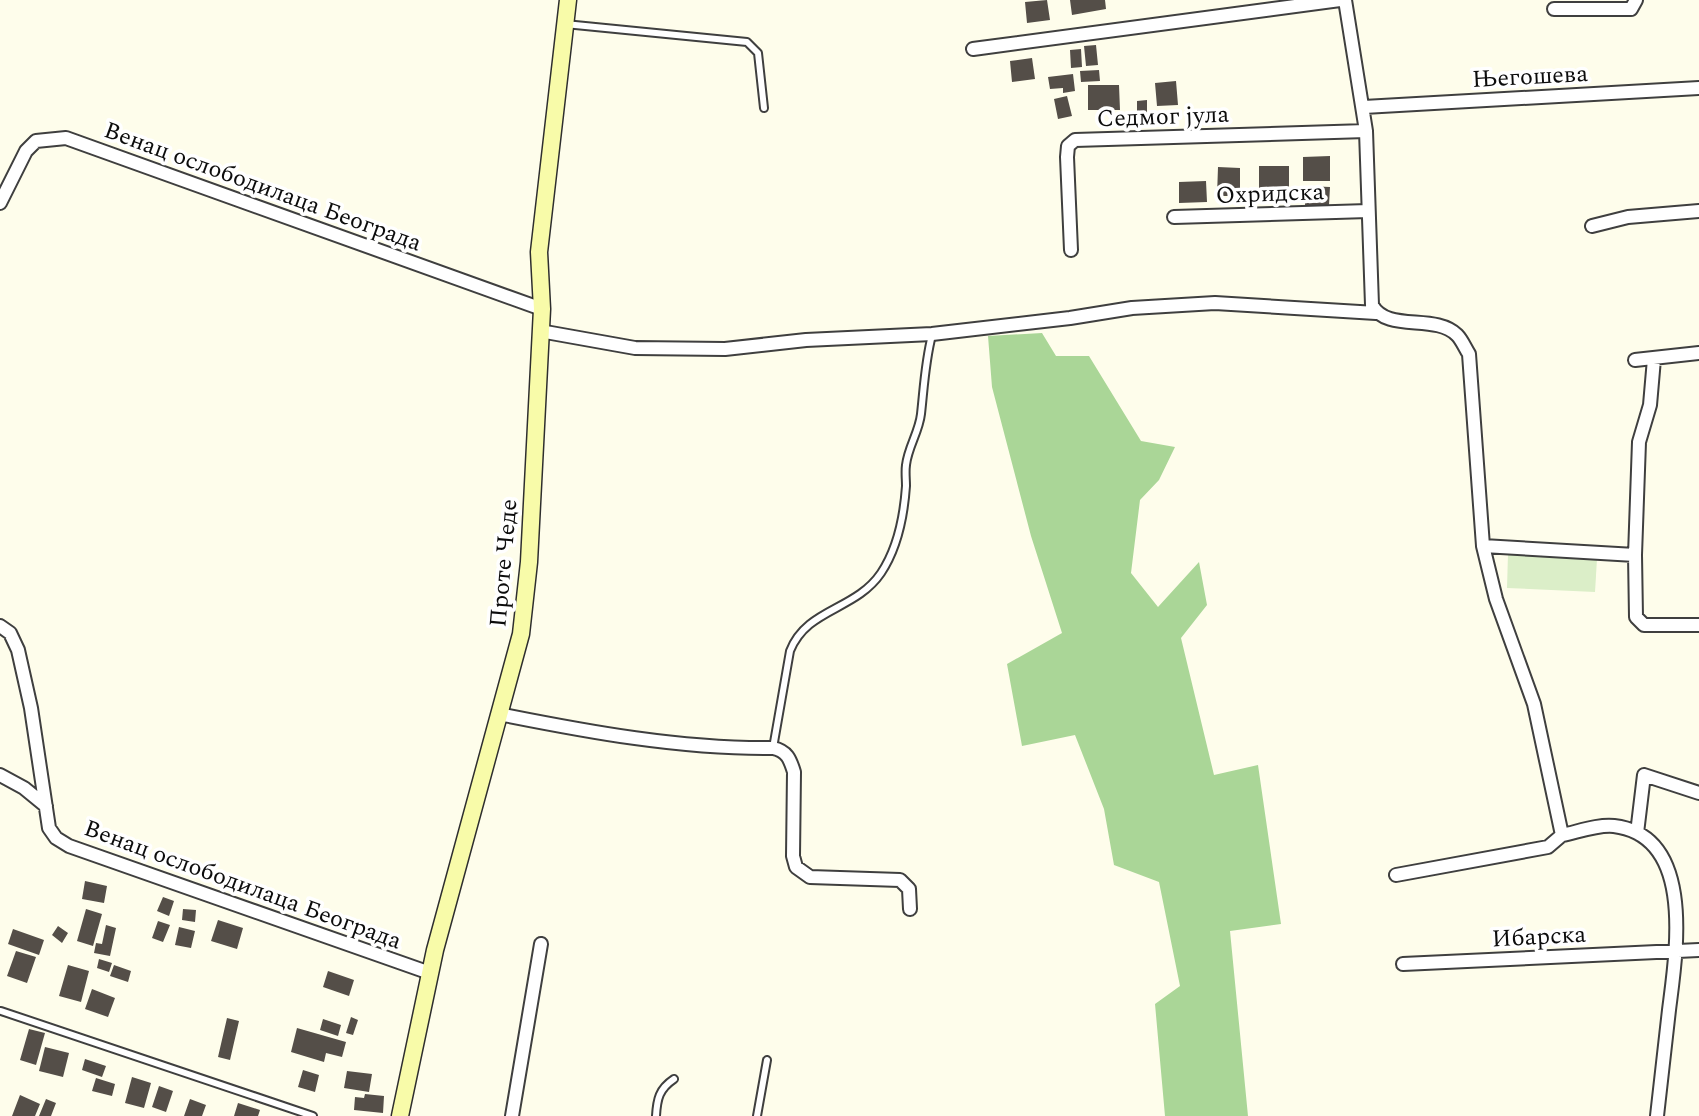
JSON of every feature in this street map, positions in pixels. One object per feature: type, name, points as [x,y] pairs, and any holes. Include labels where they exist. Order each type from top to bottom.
[{"type":"street","name":"Проте Чеде","points":[[400,1116],[430,973],[521,634],[529,562],[542,309],[539,252],[568,0]]},
{"type":"street","points":[[973,49],[1343,0],[1364,107],[1370,294],[1376,313]]},
{"type":"street","points":[[1554,9],[1631,9],[1636,0]]},
{"type":"street","name":"Његошева","points":[[1364,107],[1699,88]]},
{"type":"street","name":"Седмог јула","points":[[1071,250],[1068,146],[1075,140],[1366,131]]},
{"type":"street","name":"Венац ослободилаца Београда","points":[[0,203],[26,151],[36,141],[66,138],[542,309]]},
{"type":"street","name":"Охридска","points":[[1174,217],[1368,211]]},
{"type":"street","points":[[1592,226],[1628,217],[1699,211]]},
{"type":"street","points":[[540,331],[635,348],[725,349],[806,340],[932,334],[1132,308],[1215,303],[1376,313],[1444,327],[1457,335],[1469,354],[1483,546],[1496,599],[1534,704],[1562,835]]},
{"type":"street","points":[[1635,360],[1699,353]]},
{"type":"street","points":[[1654,359],[1650,405],[1639,442],[1636,617],[1644,625],[1699,625]]},
{"type":"street","points":[[1483,546],[1635,555]]},
{"type":"street","name":"Венац ослободилаца Београда","points":[[0,626],[10,633],[18,650],[31,708],[49,828],[56,838],[69,846],[430,973]]},
{"type":"street","points":[[499,714],[625,737],[773,748],[783,751],[794,772],[793,856],[796,867],[810,877],[900,880],[909,889],[910,909]]},
{"type":"street","points":[[0,775],[24,788],[46,806]]},
{"type":"street","points":[[1637,833],[1644,775],[1699,793]]},
{"type":"street","points":[[1396,875],[1548,847],[1562,835],[1613,826],[1637,833],[1656,848],[1673,882],[1678,927],[1657,1116]]},
{"type":"street","points":[[512,1116],[541,944]]},
{"type":"street","name":"Ибарска","points":[[1403,964],[1699,950]]},
{"type":"lane","points":[[565,24],[747,43],[758,52],[764,108]]},
{"type":"lane","points":[[773,748],[794,640],[807,624],[838,609],[862,593],[880,574],[892,551],[903,510],[908,455],[921,414],[924,369],[932,334]]},
{"type":"lane","points":[[1,1011],[313,1116]]},
{"type":"lane","points":[[757,1116],[767,1060]]},
{"type":"lane","points":[[656,1116],[657,1097],[674,1079]]},
{"type":"green space","points":[[1042,333],[1056,356],[1089,356],[1141,441],[1175,447],[1159,480],[1140,500],[1131,573],[1158,607],[1199,562],[1207,605],[1181,638],[1214,775],[1258,765],[1281,924],[1230,931],[1248,1116],[1165,1116],[1155,1004],[1180,986],[1159,882],[1114,865],[1104,809],[1075,735],[1022,746],[1007,664],[1062,633],[1031,536],[992,387],[988,336]]},
{"type":"green space","points":[[1508,554],[1597,559],[1595,592],[1507,588]]},
{"type":"building","points":[[1047,0],[1050,20],[1027,23],[1025,2]]},
{"type":"building","points":[[1070,0],[1105,0],[1106,9],[1072,15]]},
{"type":"building","points":[[1096,45],[1098,65],[1086,66],[1084,46]]},
{"type":"building","points":[[1081,49],[1082,67],[1071,68],[1070,50]]},
{"type":"building","points":[[1032,58],[1035,79],[1012,82],[1010,61]]},
{"type":"building","points":[[1099,70],[1100,81],[1081,82],[1080,71]]},
{"type":"building","points":[[1073,74],[1075,91],[1063,93],[1063,88],[1050,89],[1048,77]]},
{"type":"building","points":[[1176,81],[1178,105],[1157,106],[1155,83]]},
{"type":"building","points":[[1088,85],[1119,85],[1120,110],[1088,110]]},
{"type":"building","points":[[1067,96],[1072,116],[1058,119],[1054,99]]},
{"type":"building","points":[[1147,100],[1147,120],[1137,120],[1137,101]]},
{"type":"building","points":[[1330,156],[1330,181],[1303,181],[1303,157]]},
{"type":"building","points":[[1259,166],[1289,166],[1289,193],[1259,194]]},
{"type":"building","points":[[1218,167],[1240,168],[1240,196],[1217,196]]},
{"type":"building","points":[[1206,181],[1207,202],[1179,203],[1179,182]]},
{"type":"building","points":[[1306,186],[1330,187],[1329,205],[1305,205]]},
{"type":"building","points":[[85,881],[107,886],[104,903],[82,899]]},
{"type":"building","points":[[163,897],[174,901],[169,916],[157,911]]},
{"type":"building","points":[[86,909],[102,914],[93,946],[77,941]]},
{"type":"building","points":[[183,909],[196,910],[195,922],[182,920]]},
{"type":"building","points":[[218,920],[243,928],[237,949],[211,941]]},
{"type":"building","points":[[158,921],[170,925],[163,942],[152,938]]},
{"type":"building","points":[[106,925],[116,928],[110,956],[94,953],[96,943],[102,944]]},
{"type":"building","points":[[58,926],[68,933],[62,943],[52,935]]},
{"type":"building","points":[[179,927],[195,931],[191,948],[175,945]]},
{"type":"building","points":[[13,929],[44,940],[39,955],[8,944]]},
{"type":"building","points":[[16,951],[36,957],[27,983],[7,976]]},
{"type":"building","points":[[99,959],[112,963],[109,972],[97,968]]},
{"type":"building","points":[[68,965],[89,971],[81,1002],[59,996]]},
{"type":"building","points":[[114,965],[131,971],[128,982],[110,976]]},
{"type":"building","points":[[328,971],[354,980],[349,996],[323,987]]},
{"type":"building","points":[[92,989],[115,998],[108,1017],[85,1009]]},
{"type":"building","points":[[351,1017],[358,1020],[353,1035],[346,1033]]},
{"type":"building","points":[[227,1018],[239,1021],[230,1060],[218,1057]]},
{"type":"building","points":[[323,1019],[341,1025],[338,1036],[320,1030]]},
{"type":"building","points":[[297,1028],[346,1042],[342,1057],[326,1053],[324,1062],[291,1052]]},
{"type":"building","points":[[29,1029],[45,1033],[36,1065],[20,1060]]},
{"type":"building","points":[[45,1047],[69,1053],[63,1077],[39,1071]]},
{"type":"building","points":[[85,1059],[106,1066],[102,1077],[82,1070]]},
{"type":"building","points":[[303,1070],[319,1075],[315,1092],[298,1087]]},
{"type":"building","points":[[347,1071],[372,1074],[369,1092],[344,1088]]},
{"type":"building","points":[[132,1077],[151,1083],[144,1108],[125,1103]]},
{"type":"building","points":[[96,1078],[115,1084],[112,1096],[92,1091]]},
{"type":"building","points":[[159,1086],[173,1091],[166,1112],[152,1107]]},
{"type":"building","points":[[365,1094],[384,1096],[383,1113],[354,1110],[355,1097],[364,1098]]},
{"type":"building","points":[[20,1095],[40,1104],[35,1116],[12,1116]]},
{"type":"building","points":[[46,1099],[56,1103],[51,1116],[39,1116]]},
{"type":"building","points":[[190,1099],[206,1105],[202,1116],[184,1116]]},
{"type":"building","points":[[238,1103],[260,1110],[258,1116],[234,1116]]}]
